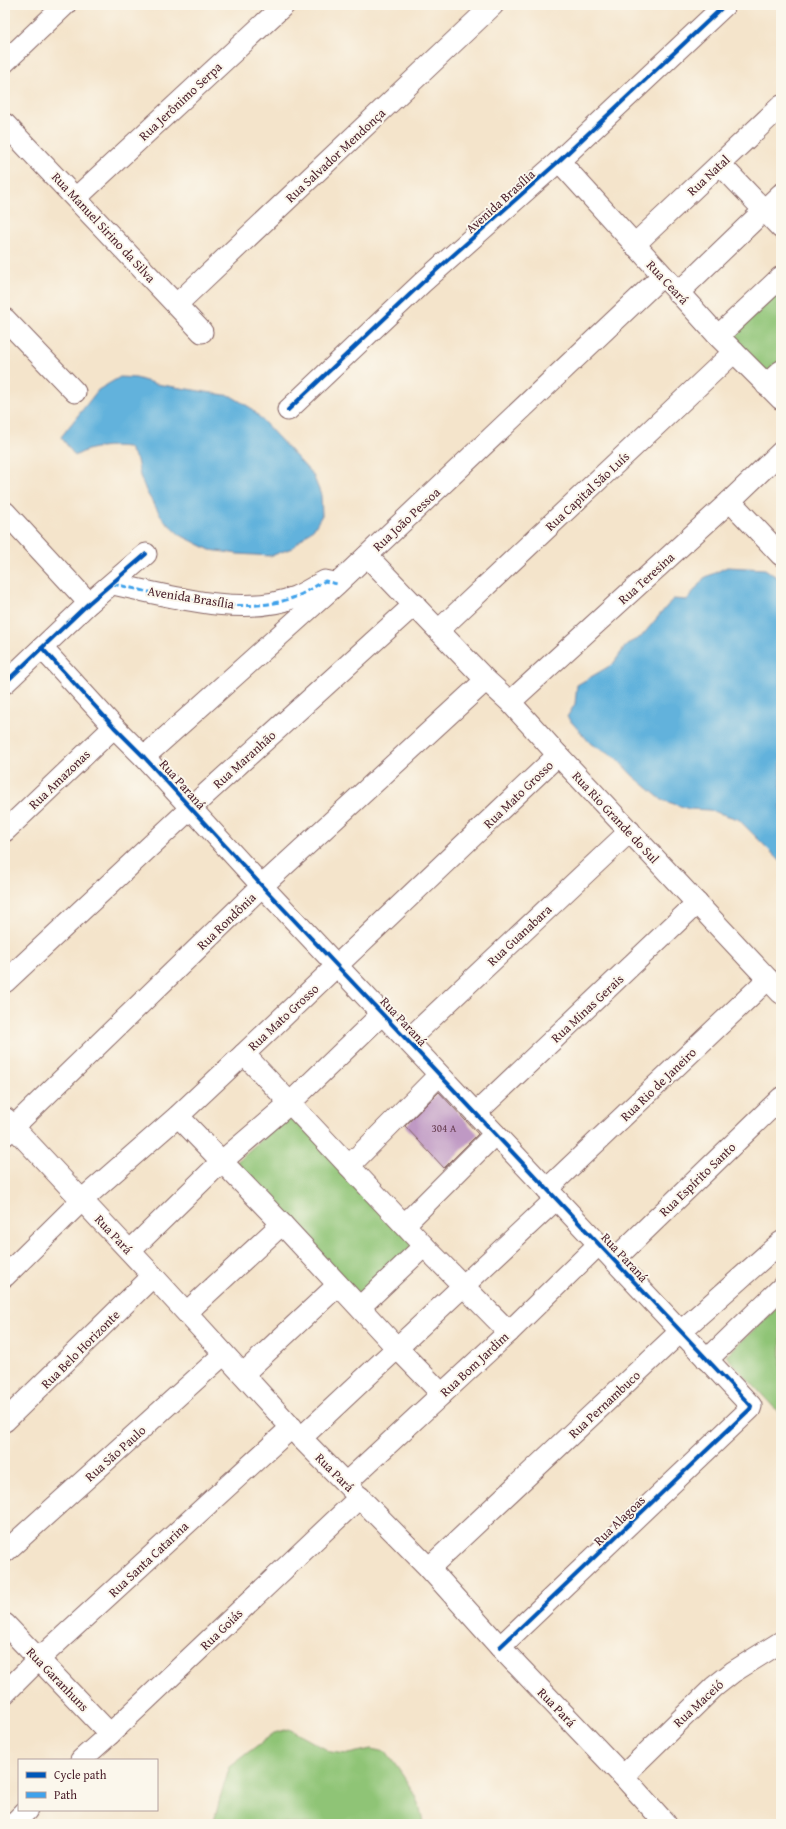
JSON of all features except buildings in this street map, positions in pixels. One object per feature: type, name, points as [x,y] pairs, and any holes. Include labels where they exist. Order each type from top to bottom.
[{"type":"street","points":[[5,62],[65,5]]},
{"type":"street","name":"Rua Jerônimo Serpa","points":[[76,198],[284,5]]},
{"type":"street","name":"Rua Salvador Mendonça","points":[[177,304],[493,5]]},
{"type":"street","name":"Avenida Brasília","points":[[288,410],[422,283],[559,161],[725,5]]},
{"type":"street","name":"Rua Natal","points":[[634,245],[781,106]]},
{"type":"street","name":"Rua Manuel Sirino da Silva","points":[[5,124],[202,332]]},
{"type":"street","name":"Rua Ceará","points":[[559,161],[718,336],[734,352],[774,378],[781,399]]},
{"type":"street","points":[[720,164],[781,228]]},
{"type":"street","points":[[678,293],[781,194]]},
{"type":"street","name":"Rua João Pessoa","points":[[144,757],[337,584],[662,276]]},
{"type":"street","points":[[718,336],[781,277]]},
{"type":"street","points":[[5,319],[75,392]]},
{"type":"street","name":"Rua Capital São Luís","points":[[439,630],[734,352]]},
{"type":"street","name":"Rua Teresina","points":[[510,702],[730,501],[781,452]]},
{"type":"street","points":[[730,501],[781,555]]},
{"type":"street","points":[[5,512],[89,603]]},
{"type":"street","points":[[5,683],[89,603],[113,584],[146,554]]},
{"type":"street","name":"Rua Rio Grande do Sul","points":[[367,556],[415,604],[486,680],[510,702],[558,756],[774,986]]},
{"type":"street","name":"Avenida Brasília","points":[[113,584],[231,606],[277,602],[295,597],[325,581],[337,584]]},
{"type":"street","name":"Rua Maranhão","points":[[5,982],[191,808],[415,604]]},
{"type":"street","name":"Rua Paraná","points":[[42,648],[262,886],[383,1013],[439,1075],[751,1407]]},
{"type":"street","name":"Rua Rondônia","points":[[8,1127],[262,886],[486,680]]},
{"type":"street","name":"Rua Amazonas","points":[[5,831],[114,727]]},
{"type":"street","name":"Rua Mato Grosso","points":[[5,1276],[82,1200],[178,1116],[558,756]]},
{"type":"street","name":"Rua Guanabara","points":[[408,1040],[630,831]]},
{"type":"street","name":"Rua Minas Gerais","points":[[476,1113],[697,903]]},
{"type":"street","name":"Rua Rio de Janeiro","points":[[397,1348],[464,1286],[552,1194],[774,986]]},
{"type":"street","points":[[130,1251],[221,1162],[290,1103],[383,1013]]},
{"type":"street","points":[[244,1054],[424,1246],[508,1332]]},
{"type":"street","points":[[349,1166],[439,1075]]},
{"type":"street","name":"Rua Espírito Santo","points":[[614,1260],[781,1098]]},
{"type":"street","points":[[178,1116],[442,1394]]},
{"type":"street","name":"Rua Pará","points":[[8,1127],[82,1200],[187,1312],[296,1433],[429,1568],[500,1647],[623,1776],[666,1824]]},
{"type":"street","points":[[404,1224],[495,1134]]},
{"type":"street","points":[[187,1312],[282,1224]]},
{"type":"street","name":"Rua Pernambuco","points":[[429,1568],[680,1332],[781,1242]]},
{"type":"street","name":"Rua Bom Jardim","points":[[353,1490],[442,1394],[599,1244]]},
{"type":"street","points":[[360,1307],[424,1246]]},
{"type":"street","name":"Rua Belo Horizonte","points":[[5,1420],[153,1276]]},
{"type":"street","points":[[243,1374],[338,1285]]},
{"type":"street","points":[[706,1360],[781,1288]]},
{"type":"street","name":"Rua Santa Catarina","points":[[5,1693],[40,1659],[296,1433],[397,1348]]},
{"type":"street","name":"Rua São Paulo","points":[[5,1552],[224,1354]]},
{"type":"street","name":"Rua Alagoas","points":[[500,1647],[751,1407]]},
{"type":"street","name":"Rua Goiás","points":[[82,1759],[110,1734],[353,1490]]},
{"type":"street","name":"Rua Garanhuns","points":[[5,1624],[110,1734]]},
{"type":"street","name":"Rua Maceió","points":[[623,1776],[714,1687],[733,1672],[781,1642]]},
{"type":"street","points":[[13,1824],[26,1811]]},
{"type":"green space","points":[[781,277],[781,361],[764,377],[723,333]]},
{"type":"green space","points":[[291,1112],[417,1246],[358,1307],[229,1169]]},
{"type":"green space","points":[[781,1304],[781,1415],[726,1356]]},
{"type":"green space","points":[[289,1729],[331,1752],[348,1754],[371,1749],[386,1752],[404,1777],[414,1795],[423,1824],[212,1824],[230,1766],[274,1733]]},
{"type":"water","points":[[120,377],[136,378],[156,384],[231,396],[251,408],[313,475],[321,495],[322,515],[315,527],[292,548],[271,556],[238,554],[210,550],[180,535],[163,519],[147,493],[140,476],[137,460],[128,447],[114,446],[94,448],[75,456],[61,437],[98,390]]},
{"type":"water","points":[[727,567],[765,569],[781,580],[781,862],[738,819],[709,810],[689,809],[662,800],[632,775],[616,758],[591,744],[567,717],[575,704],[577,685],[613,664],[627,644],[641,637],[673,599],[687,600],[704,578]]},
{"type":"marked path","points":[[113,584],[180,598],[229,605],[274,603],[302,594],[325,581],[337,584]]},
{"type":"cycle path","points":[[288,410],[422,283],[559,161],[725,5]]},
{"type":"cycle path","points":[[5,683],[89,603],[146,554]]},
{"type":"cycle path","points":[[42,648],[262,886],[751,1406],[750,1409],[500,1647]]}]
